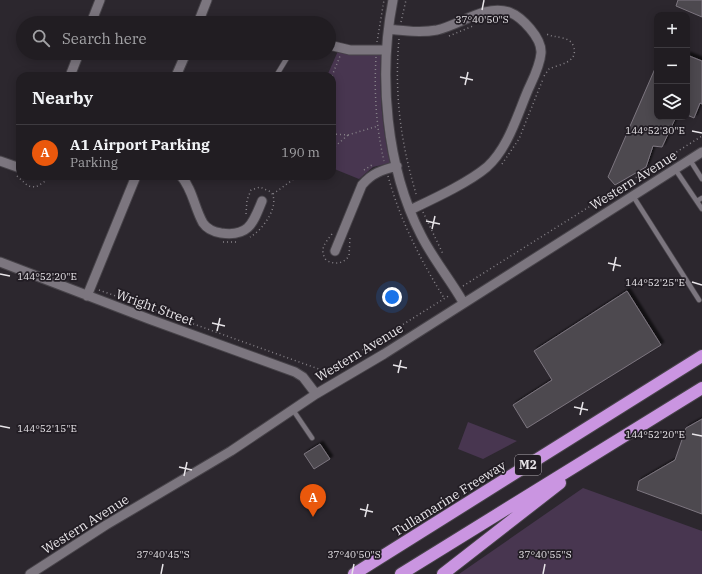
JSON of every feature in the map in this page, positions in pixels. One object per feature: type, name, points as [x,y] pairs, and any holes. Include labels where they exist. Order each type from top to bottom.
[{"type":"highway","name":"Tullamarine Freeway","points":[[354,574],[702,356]]},
{"type":"highway","name":"M2","points":[[401,574],[702,388]]},
{"type":"highway","points":[[443,574],[609,446]]},
{"type":"street","points":[[94,16],[100,0]]},
{"type":"street","points":[[201,16],[207,0]]},
{"type":"street","points":[[393,0],[386,50],[386,106],[390,137],[410,210],[431,254],[460,289],[463,302]]},
{"type":"street","points":[[389,29],[415,32],[435,30],[453,26],[492,10],[509,12],[525,23],[534,34],[541,52],[537,69],[508,137],[496,158],[480,172],[442,194],[410,210]]},
{"type":"street","points":[[336,46],[342,48],[386,50]]},
{"type":"street","points":[[72,72],[76,60]]},
{"type":"street","points":[[178,72],[183,60]]},
{"type":"street","name":"Western Avenue","points":[[30,574],[293,410],[316,394],[384,354],[463,302],[702,152]]},
{"type":"street","points":[[0,161],[16,170]]},
{"type":"street","points":[[335,251],[362,185],[368,177],[377,171],[397,166]]},
{"type":"street","points":[[87,296],[134,180]]},
{"type":"street","points":[[184,180],[190,189],[204,223],[217,232],[231,234],[244,231],[254,221],[262,201]]},
{"type":"street","name":"Wright Street","points":[[0,262],[87,296],[295,372],[304,377],[316,394]]},
{"type":"lane","points":[[278,72],[286,60]]},
{"type":"lane","points":[[690,160],[702,179]]},
{"type":"lane","points":[[675,169],[702,209]]},
{"type":"lane","points":[[633,196],[699,300]]},
{"type":"lane","points":[[697,201],[702,198]]},
{"type":"lane","points":[[293,410],[312,438]]},
{"type":"path","points":[[406,0],[400,31],[397,76],[400,126],[406,159],[420,205],[443,255]]},
{"type":"path","points":[[400,31],[406,23]]},
{"type":"path","points":[[445,37],[476,24]]},
{"type":"path","points":[[498,168],[511,153],[519,139],[547,72],[552,67],[566,64],[571,60],[573,55],[572,44],[569,40],[549,36],[545,34],[541,28]]},
{"type":"path","points":[[400,31],[406,40]]},
{"type":"path","points":[[333,72],[342,48]]},
{"type":"path","points":[[336,134],[348,135],[378,126]]},
{"type":"path","points":[[336,145],[348,135]]},
{"type":"path","points":[[91,287],[327,372],[702,136]]},
{"type":"path","points":[[24,180],[28,186],[36,188],[45,180]]},
{"type":"path","points":[[273,194],[292,180]]},
{"type":"path","points":[[245,217],[247,200],[251,190],[260,187],[267,189],[273,194]]},
{"type":"path","points":[[248,238],[260,229],[267,218],[273,207],[273,194]]},
{"type":"path","points":[[420,205],[422,195]]},
{"type":"path","points":[[420,205],[430,210]]},
{"type":"path","points":[[218,241],[227,243],[239,242]]},
{"type":"path","points":[[460,281],[460,289]]},
{"type":"shaded area","points":[[338,51],[381,54],[380,82],[382,109],[390,163],[373,167],[359,179],[336,170],[336,72],[329,72],[334,60],[336,60]]},
{"type":"shaded area","points":[[468,422],[517,441],[483,459],[458,449]]},
{"type":"shaded area","points":[[583,488],[702,531],[702,574],[459,574]]},
{"type":"building","points":[[678,0],[702,0],[702,17],[676,6]]},
{"type":"building","points":[[690,56],[702,61],[702,104],[700,103],[694,118],[690,116]]},
{"type":"building","points":[[654,71],[654,120],[675,120],[662,147],[653,146],[646,167],[615,185],[608,177]]},
{"type":"building","points":[[627,291],[661,345],[527,428],[513,405],[552,380],[534,351]]},
{"type":"building","points":[[702,419],[702,514],[637,490],[639,481],[675,460],[686,428]]},
{"type":"building","points":[[320,444],[330,459],[314,469],[304,454]]},
{"type":"place","name":"A1 Airport Parking","points":[[313,517]]}]
